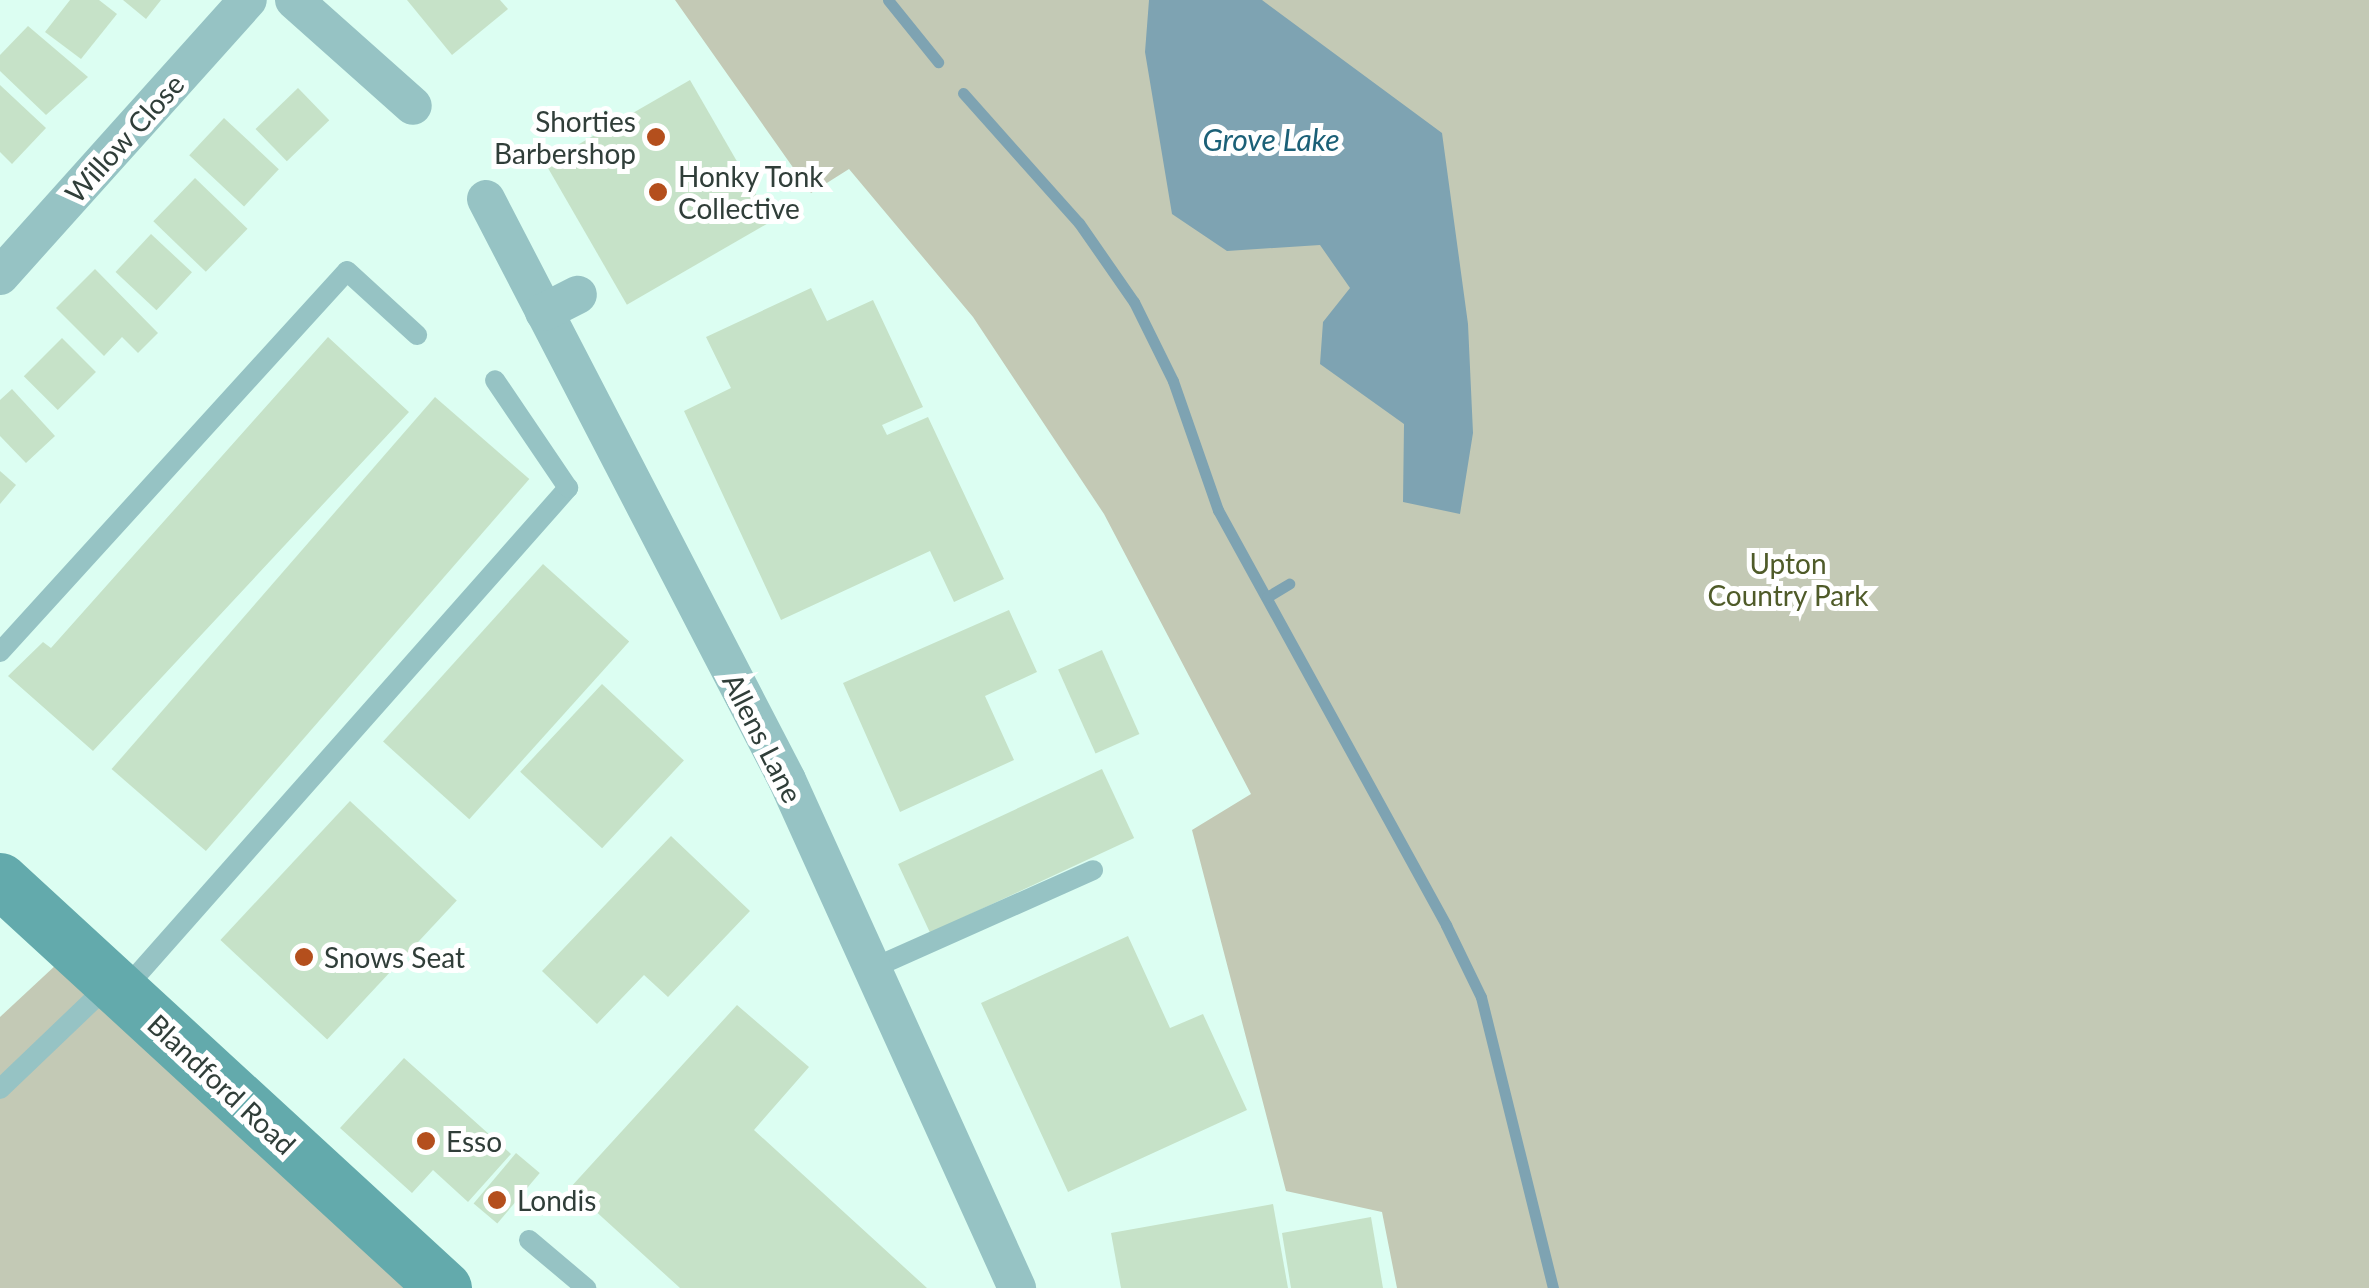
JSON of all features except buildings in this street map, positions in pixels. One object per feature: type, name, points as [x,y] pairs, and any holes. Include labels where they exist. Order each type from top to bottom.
[{"type":"main road","name":"Blandford Road","points":[[0,880],[444,1288]]},
{"type":"street","name":"Willow Close","points":[[0,276],[248,0]]},
{"type":"street","points":[[294,0],[413,106]]},
{"type":"street","name":"Allens Lane","points":[[486,199],[787,780],[1016,1288]]},
{"type":"street","points":[[544,312],[578,295]]},
{"type":"lane","points":[[0,652],[346,270],[417,336]]},
{"type":"lane","points":[[0,1089],[117,987],[568,488],[495,380]]},
{"type":"lane","points":[[871,969],[1093,870]]},
{"type":"lane","points":[[529,1240],[586,1288]]},
{"type":"green space","name":"Upton Country Park","points":[[675,0],[2369,0],[2369,1288],[1397,1288],[1382,1212],[1286,1191],[1192,830],[1251,794],[1104,514],[973,317],[849,169],[811,193]]},
{"type":"green space","points":[[57,964],[406,1288],[0,1288],[0,1017]]},
{"type":"water","name":"Grove Lake","points":[[1149,0],[1262,0],[1442,133],[1468,324],[1473,433],[1460,514],[1403,502],[1404,424],[1320,364],[1323,322],[1350,288],[1320,245],[1227,251],[1172,214],[1145,52]]},
{"type":"waterway","points":[[888,0],[938,62]]},
{"type":"waterway","points":[[963,93],[1079,223],[1134,302],[1173,381],[1218,510],[1446,925],[1481,997],[1553,1288]]},
{"type":"waterway","points":[[1267,597],[1289,584]]},
{"type":"place","name":"Shorties Barbershop","points":[[656,137]]},
{"type":"place","name":"Honky Tonk Collective","points":[[658,192]]},
{"type":"place","name":"Snows Seat","points":[[304,957]]},
{"type":"place","name":"Esso","points":[[426,1141]]},
{"type":"place","name":"Londis","points":[[497,1200]]}]
